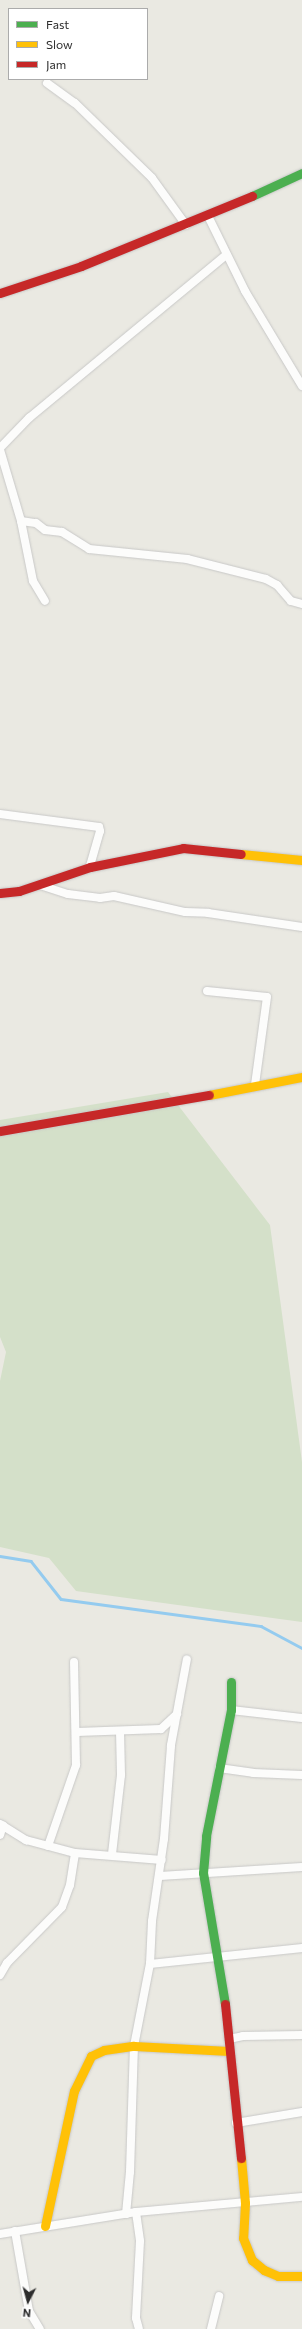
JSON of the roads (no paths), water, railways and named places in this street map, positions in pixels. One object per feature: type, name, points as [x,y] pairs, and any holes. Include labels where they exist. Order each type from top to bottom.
[{"type":"street","points":[[47,83],[75,103],[152,178],[186,225]]},
{"type":"street","points":[[0,293],[81,266],[186,225],[302,174]]},
{"type":"street","points":[[208,216],[226,255],[302,386]]},
{"type":"street","points":[[45,601],[34,581],[21,521],[0,449],[29,418],[226,255]]},
{"type":"street","points":[[21,521],[36,523],[45,530],[62,532],[89,549],[187,559],[266,579],[277,585],[291,601],[302,604]]},
{"type":"street","points":[[0,814],[99,827],[100,832],[90,867]]},
{"type":"street","points":[[0,893],[40,885],[90,867],[192,846],[302,860]]},
{"type":"street","points":[[40,885],[68,894],[100,898],[114,896],[185,912],[302,927]]},
{"type":"street","points":[[207,991],[267,997],[255,1085]]},
{"type":"street","points":[[0,1130],[178,1101],[302,1077]]},
{"type":"street","points":[[126,2214],[130,2172],[134,2046],[150,1964],[152,1921],[162,1860],[169,1765],[187,1659]]},
{"type":"street","points":[[48,1846],[74,1773],[77,1732],[74,1662]]},
{"type":"street","points":[[231,1682],[231,1710],[206,1836],[203,1874],[218,1956],[229,2039],[245,2203],[243,2238],[252,2260],[278,2276],[302,2276]]},
{"type":"street","points":[[231,1710],[302,1718]]},
{"type":"street","points":[[77,1732],[161,1729],[178,1713]]},
{"type":"street","points":[[112,1854],[121,1775],[120,1731]]},
{"type":"street","points":[[219,1768],[253,1773],[302,1775]]},
{"type":"street","points":[[0,1835],[2,1825],[26,1840],[75,1853],[112,1854],[162,1860]]},
{"type":"street","points":[[0,1975],[4,1961],[62,1907],[70,1885],[75,1853]]},
{"type":"street","points":[[160,1876],[302,1867]]},
{"type":"street","points":[[150,1964],[302,1948]]},
{"type":"street","points":[[229,2039],[242,2036],[302,2035]]},
{"type":"street","points":[[45,2226],[61,2143],[80,2077],[91,2056],[97,2052],[134,2046],[229,2051]]},
{"type":"street","points":[[236,2123],[302,2112]]},
{"type":"street","points":[[0,2234],[136,2212],[302,2197]]},
{"type":"street","points":[[136,2212],[140,2241],[136,2318],[139,2329]]},
{"type":"street","points":[[15,2231],[29,2311],[40,2329]]},
{"type":"street","points":[[211,2329],[219,2296]]},
{"type":"waterway","points":[[0,1556],[31,1561],[61,1599],[261,1626],[302,1648]]}]
